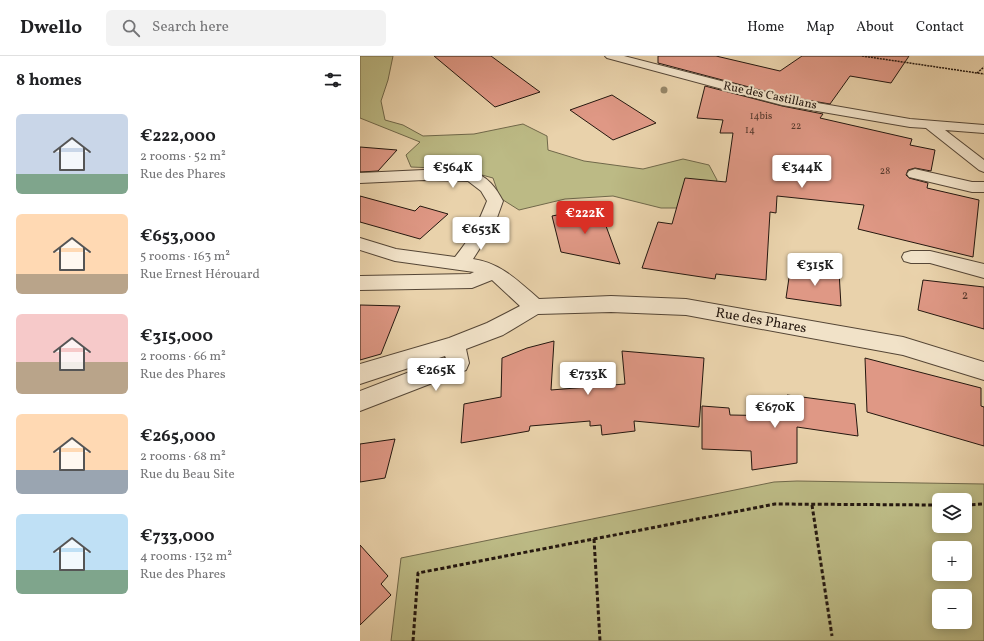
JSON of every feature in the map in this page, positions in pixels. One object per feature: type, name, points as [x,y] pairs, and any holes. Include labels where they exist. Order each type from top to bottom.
[{"type":"street","name":"Rue des Castillans","points":[[612,56],[782,101],[910,123],[984,129]]},
{"type":"street","points":[[930,125],[984,167]]},
{"type":"street","points":[[915,174],[972,187],[984,187]]},
{"type":"street","points":[[360,178],[450,175],[472,177],[488,188],[495,201],[491,214],[483,230],[459,264]]},
{"type":"street","points":[[360,244],[395,255],[484,268],[503,278],[534,308],[495,329],[454,345],[360,374]]},
{"type":"street","points":[[911,257],[930,257],[984,271]]},
{"type":"street","points":[[360,283],[472,281],[493,272]]},
{"type":"street","name":"Rue des Phares","points":[[534,308],[611,304],[686,307],[903,346],[984,371]]},
{"type":"street","points":[[360,401],[458,363],[454,345]]},
{"type":"path","points":[[862,56],[984,74]]},
{"type":"path","points":[[977,73],[984,67]]},
{"type":"path","points":[[413,641],[418,573],[775,504],[932,505]]},
{"type":"path","points":[[972,504],[984,504]]},
{"type":"path","points":[[812,505],[832,636]]},
{"type":"path","points":[[594,540],[600,641]]},
{"type":"shaded area","points":[[360,56],[393,56],[388,80],[381,101],[385,120],[403,125],[423,136],[474,134],[523,124],[547,136],[548,150],[584,161],[643,169],[683,159],[709,165],[717,180],[709,197],[685,208],[661,208],[613,196],[565,199],[519,210],[500,198],[493,178],[460,169],[411,167],[406,155],[420,142],[360,118]]},
{"type":"shaded area","points":[[797,481],[984,484],[984,641],[391,641],[401,558],[774,482]]},
{"type":"building","points":[[434,56],[491,56],[540,92],[495,107]]},
{"type":"building","points":[[658,56],[716,56],[780,71],[802,56],[909,56],[891,83],[850,76],[830,104],[783,96],[658,63]]},
{"type":"building","points":[[705,86],[782,106],[823,114],[820,118],[912,139],[910,145],[935,150],[931,171],[915,168],[908,170],[906,175],[909,178],[928,183],[927,188],[979,200],[973,257],[858,229],[864,205],[777,196],[776,213],[770,212],[766,280],[716,274],[715,279],[642,268],[658,222],[672,224],[685,178],[726,182],[733,133],[720,133],[723,120],[697,118]]},
{"type":"building","points":[[612,95],[656,123],[613,140],[570,110]]},
{"type":"building","points":[[360,147],[397,150],[378,171],[360,172]]},
{"type":"building","points":[[360,196],[415,211],[420,206],[448,214],[420,239],[360,222]]},
{"type":"building","points":[[599,207],[620,264],[561,252],[552,216]]},
{"type":"building","points":[[815,268],[839,271],[841,306],[786,298],[790,271],[815,273]]},
{"type":"building","points":[[923,280],[984,287],[984,329],[918,310]]},
{"type":"building","points":[[360,305],[400,306],[381,354],[360,360]]},
{"type":"building","points":[[554,341],[551,390],[625,384],[622,351],[704,358],[699,427],[634,421],[635,431],[602,435],[601,425],[590,426],[590,421],[530,426],[529,431],[461,443],[464,404],[501,397],[502,358],[527,348]]},
{"type":"building","points":[[865,358],[981,388],[981,406],[984,407],[984,446],[867,412]]},
{"type":"building","points":[[787,395],[855,404],[858,436],[797,427],[797,463],[752,470],[751,451],[702,449],[702,406],[729,408],[730,415],[787,416]]},
{"type":"building","points":[[395,439],[385,478],[360,482],[360,444]]},
{"type":"building","points":[[360,545],[388,576],[381,584],[391,595],[360,625]]}]
